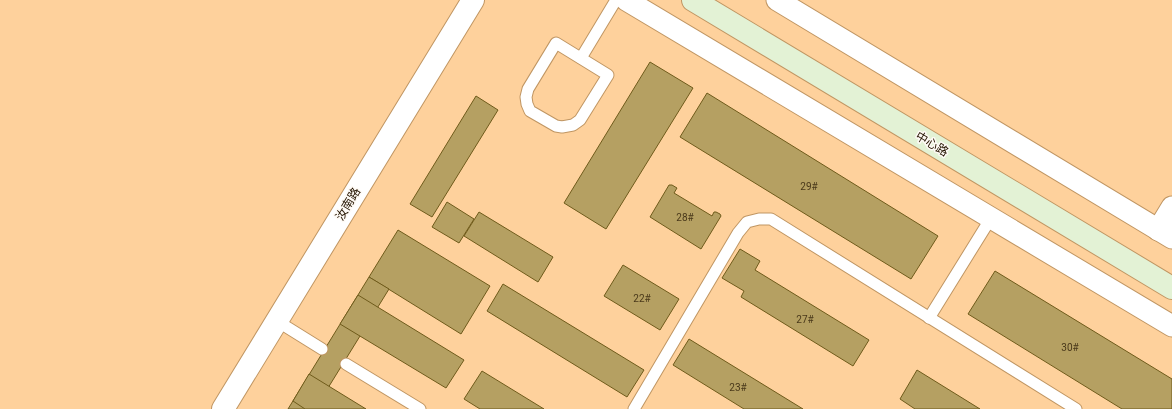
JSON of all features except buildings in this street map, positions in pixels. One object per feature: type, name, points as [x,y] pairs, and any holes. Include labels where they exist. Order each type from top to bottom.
[{"type":"main road","name":"中心路","points":[[693,0],[1172,288]]},
{"type":"street","name":"汝南路","points":[[223,409],[473,0]]},
{"type":"street","points":[[626,0],[1172,326]]},
{"type":"street","points":[[777,0],[1165,234],[1172,207]]},
{"type":"lane","points":[[580,58],[616,0]]},
{"type":"lane","points":[[556,43],[580,58],[608,75],[580,120],[573,125],[562,127],[556,126],[530,111],[526,97],[528,88],[556,43]]},
{"type":"lane","points":[[929,318],[992,218]]},
{"type":"lane","points":[[634,409],[738,232],[747,222],[759,219],[771,220],[1076,409]]},
{"type":"lane","points":[[277,321],[322,349]]},
{"type":"lane","points":[[346,364],[420,409]]}]
